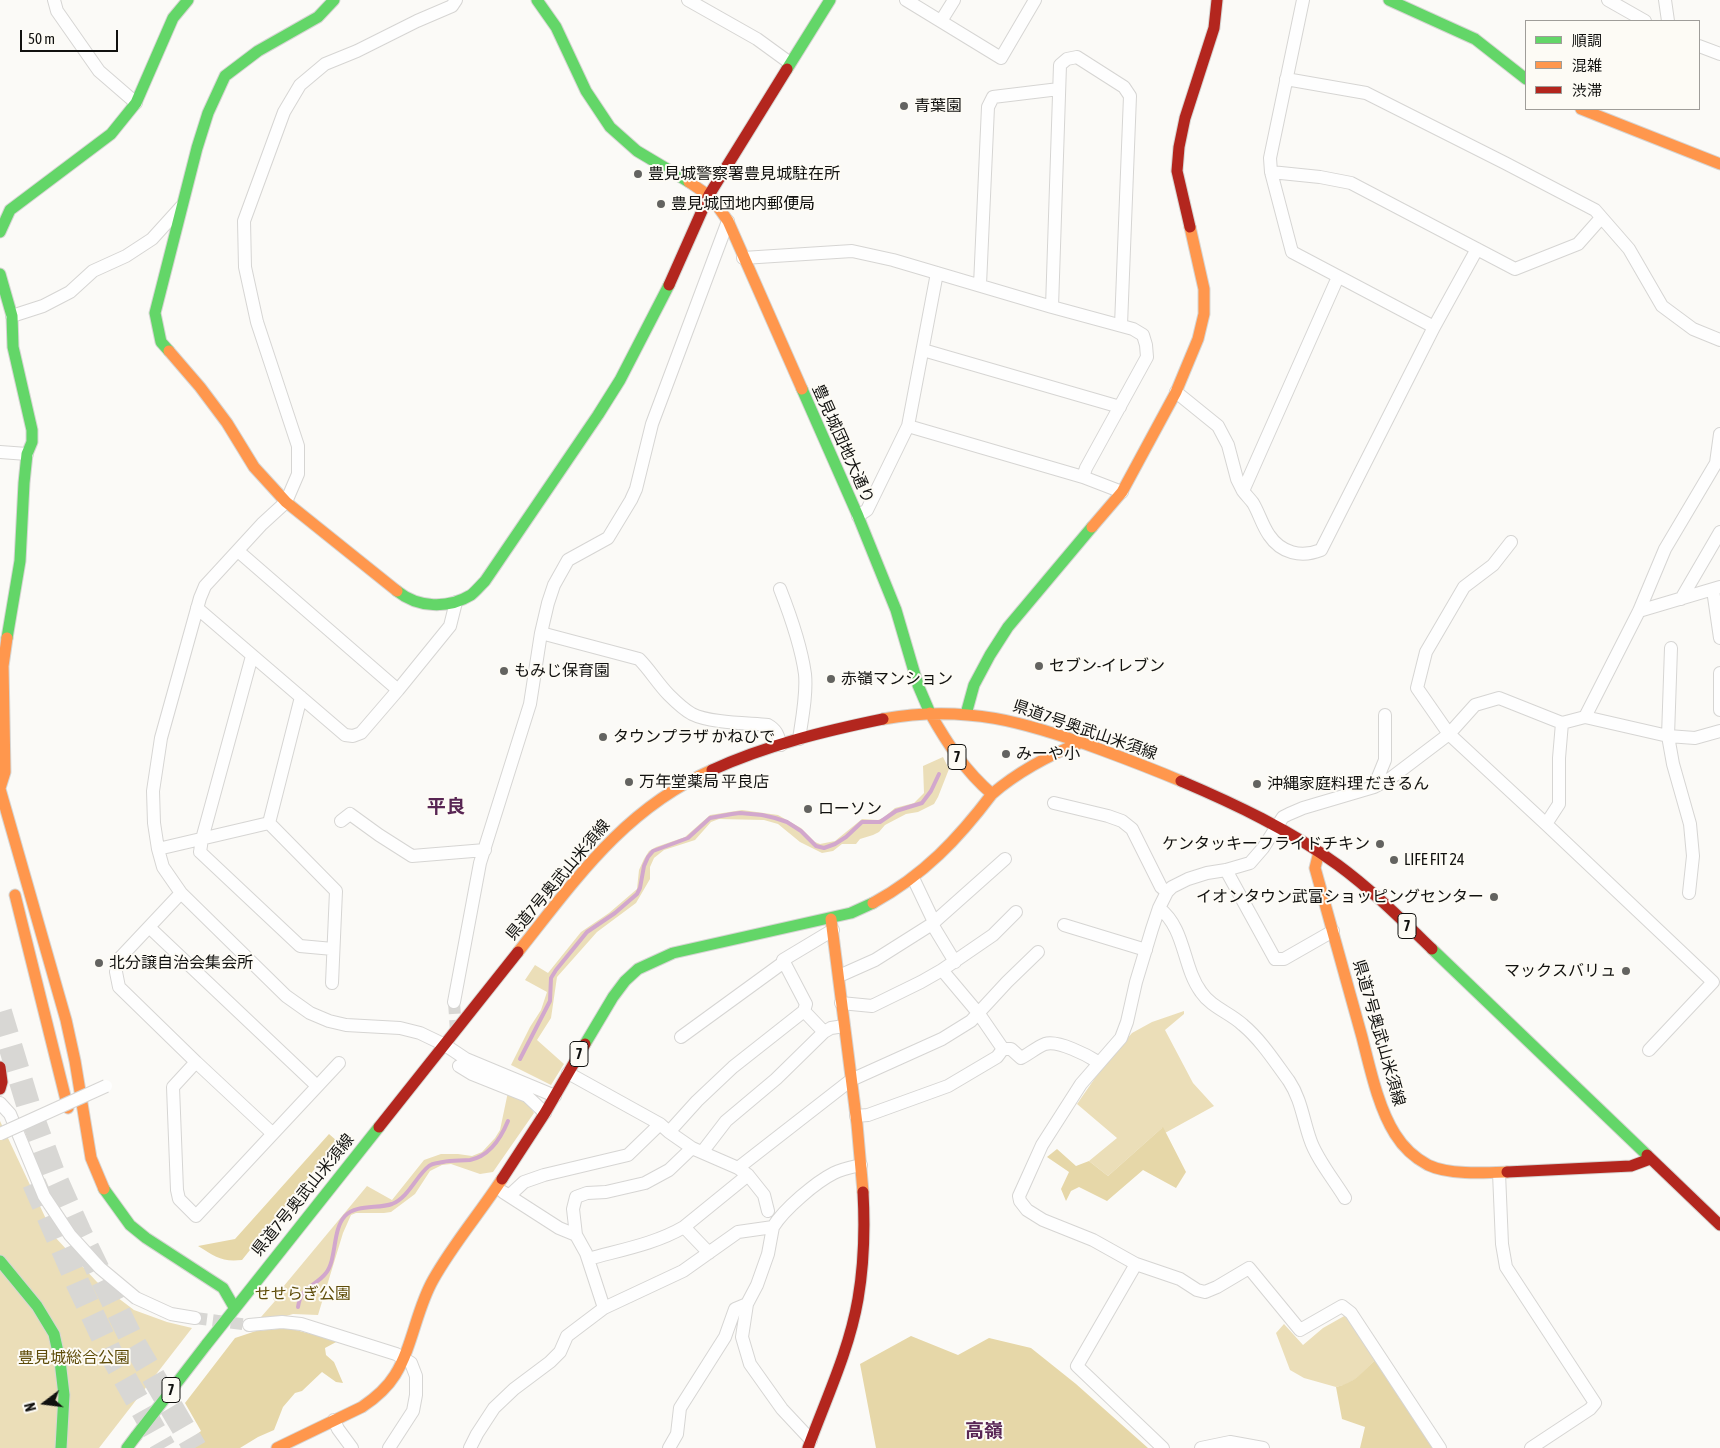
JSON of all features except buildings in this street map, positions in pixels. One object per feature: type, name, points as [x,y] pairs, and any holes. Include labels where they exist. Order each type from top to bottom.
[{"type":"main road","points":[[0,232],[10,210],[111,134],[136,102],[173,18],[188,0]]},
{"type":"main road","points":[[334,0],[318,17],[258,51],[225,76],[208,113],[197,148],[154,313],[161,342],[200,387],[227,423],[254,467],[286,502],[404,597],[431,606],[456,602],[472,594],[484,581],[602,408],[620,380],[670,284],[709,195],[830,0]]},
{"type":"main road","points":[[537,0],[546,10],[565,44],[579,78],[596,109],[617,133],[640,153],[709,195]]},
{"type":"main road","points":[[966,714],[974,685],[1008,627],[1122,492],[1176,392],[1198,338],[1204,314],[1204,289],[1177,171],[1179,147],[1185,118],[1214,28],[1217,0]]},
{"type":"main road","points":[[1389,0],[1475,39],[1525,78]]},
{"type":"main road","points":[[1583,110],[1720,164]]},
{"type":"main road","name":"豊見城団地大通り","points":[[709,195],[728,221],[858,516],[896,610],[918,685],[930,713]]},
{"type":"main road","points":[[0,274],[12,316],[12,347],[32,430],[32,442],[27,454],[24,483],[20,561],[3,666],[5,772],[0,788],[66,1020],[75,1061],[91,1158],[97,1176],[106,1193],[130,1224],[146,1238],[224,1288],[234,1307]]},
{"type":"main road","name":"県道7号奥武山米須線","points":[[127,1448],[234,1307],[580,874],[635,817],[661,798],[705,773],[781,744],[874,721],[930,713],[986,716],[1014,722],[1082,742],[1186,783],[1278,826],[1319,852],[1338,865],[1392,911],[1720,1225]]},
{"type":"main road","name":"7","points":[[278,1448],[295,1438],[362,1407],[372,1400],[394,1378],[404,1358],[424,1300],[442,1265],[496,1188],[545,1113],[613,997],[638,969],[673,953],[832,924],[890,895],[914,880],[937,859],[969,824],[992,794],[965,770],[930,713]]},
{"type":"main road","points":[[992,794],[1005,782],[1031,765],[1082,742]]},
{"type":"main road","name":"県道7号奥武山米須線","points":[[1319,852],[1315,868],[1373,1078],[1385,1114],[1404,1147],[1416,1158],[1435,1168],[1454,1172],[1499,1173],[1631,1166],[1650,1159]]},
{"type":"main road","points":[[11,882],[72,1123]]},
{"type":"main road","points":[[810,1444],[836,1375],[858,1301],[862,1273],[864,1205],[861,1165],[832,924]]},
{"type":"main road","points":[[0,1067],[2,1082],[0,1089]]},
{"type":"main road","points":[[78,1150],[81,1164]]},
{"type":"main road","points":[[117,1227],[129,1239]]},
{"type":"main road","points":[[0,1261],[37,1306],[54,1334],[60,1361],[64,1395],[61,1448]]},
{"type":"main road","points":[[221,1303],[234,1307]]},
{"type":"street","points":[[54,0],[57,10],[99,71],[136,102]]},
{"type":"street","points":[[456,0],[452,6],[325,64],[300,85],[284,112],[244,221],[245,267],[256,322],[298,446],[298,474],[286,502],[262,524],[205,586],[197,608],[161,738],[153,791],[154,823],[163,867],[181,892],[286,996],[310,1013],[329,1021],[346,1025],[400,1028],[420,1033],[445,1045],[466,1059],[555,1096]]},
{"type":"street","points":[[688,0],[757,39],[790,63]]},
{"type":"street","points":[[906,0],[1001,58],[1036,0]]},
{"type":"street","points":[[941,21],[954,0]]},
{"type":"street","points":[[1303,0],[1270,158],[1271,172],[1292,252],[1434,327]]},
{"type":"street","points":[[1608,0],[1642,20]]},
{"type":"street","points":[[1665,0],[1668,20]]},
{"type":"street","points":[[1700,46],[1720,54]]},
{"type":"street","points":[[1052,307],[1060,65],[1068,59],[1077,57],[1124,87],[1130,96],[1121,325]]},
{"type":"street","points":[[1286,79],[1366,93],[1522,171],[1595,210],[1629,249],[1662,306],[1693,329],[1720,340]]},
{"type":"street","points":[[980,285],[988,107],[993,97],[1059,89]]},
{"type":"street","points":[[1271,172],[1320,177],[1351,183],[1515,268],[1578,244],[1601,218]]},
{"type":"street","points":[[12,316],[43,306],[70,292],[94,272],[126,256],[152,239],[184,203]]},
{"type":"street","points":[[454,1002],[480,862],[530,704],[541,633],[554,585],[568,560],[608,538],[631,500],[636,489],[652,424],[728,221]]},
{"type":"street","points":[[1176,392],[1218,426],[1228,445],[1237,479],[1243,491],[1252,502],[1269,535],[1279,547],[1301,555],[1321,550],[1434,327],[1477,249]]},
{"type":"street","points":[[743,258],[852,251],[938,273],[1052,307],[1133,328],[1143,335],[1147,357],[1086,468],[1083,478]]},
{"type":"street","points":[[858,516],[867,510],[908,426],[938,273]]},
{"type":"street","points":[[1243,491],[1338,277]]},
{"type":"street","points":[[923,350],[1120,407]]},
{"type":"street","points":[[908,426],[1083,478],[1122,492]]},
{"type":"street","points":[[1585,717],[1640,611],[1665,549],[1718,464],[1720,434]]},
{"type":"street","points":[[0,452],[27,454]]},
{"type":"street","points":[[1681,599],[1720,532]]},
{"type":"street","points":[[1511,542],[1493,565],[1464,587],[1426,652],[1418,688],[1449,734],[1713,982],[1649,1050]]},
{"type":"street","points":[[238,550],[398,690]]},
{"type":"street","points":[[780,589],[793,623],[805,675],[803,714],[799,739]]},
{"type":"street","points":[[1640,611],[1717,589],[1720,638]]},
{"type":"street","points":[[197,608],[346,734],[353,736],[361,733],[450,626],[456,602]]},
{"type":"street","points":[[541,633],[639,659],[667,694],[694,715],[714,720],[768,725],[777,732],[781,744]]},
{"type":"street","points":[[1671,648],[1668,736],[1673,764],[1690,824],[1693,856],[1689,893]]},
{"type":"street","points":[[252,656],[200,852],[300,946],[333,949]]},
{"type":"street","points":[[1720,673],[1720,710]]},
{"type":"street","points":[[269,823],[301,697]]},
{"type":"street","points":[[1440,1448],[1351,1313],[1342,1306],[1300,1330],[1249,1268],[1217,1287],[1205,1292],[1197,1290],[1180,1279],[1136,1264],[1093,1240],[1043,1220],[1028,1210],[1020,1201],[1019,1196],[1042,1145],[1081,1084],[1098,1062],[1121,1038],[1159,908],[1167,892],[1172,887],[1188,879],[1250,862],[1263,848],[1283,818],[1303,808],[1374,787],[1390,778],[1449,734],[1474,706],[1500,698],[1562,723],[1585,717],[1668,736],[1695,738],[1719,736]]},
{"type":"street","points":[[1374,787],[1385,760],[1384,715]]},
{"type":"street","points":[[1546,824],[1558,804],[1562,723]]},
{"type":"street","points":[[1054,803],[1122,821],[1132,829],[1160,887],[1167,892]]},
{"type":"street","points":[[341,821],[350,814],[412,856],[485,850]]},
{"type":"street","points":[[158,849],[269,823]]},
{"type":"street","points":[[269,823],[336,891],[332,983]]},
{"type":"street","points":[[839,976],[875,960],[933,922],[1005,859]]},
{"type":"street","points":[[1226,870],[1275,959],[1284,959],[1333,931]]},
{"type":"street","points":[[914,880],[933,922],[955,962]]},
{"type":"street","points":[[181,892],[117,961],[116,972],[120,987],[272,1133]]},
{"type":"street","points":[[1159,908],[1169,916],[1181,940],[1188,964],[1200,991],[1215,1007],[1243,1025],[1268,1053],[1289,1082],[1298,1098],[1310,1140],[1345,1198]]},
{"type":"street","points":[[841,1003],[872,1006],[942,970],[993,935],[1016,912]]},
{"type":"street","points":[[681,1037],[784,962],[783,960],[832,924]]},
{"type":"street","points":[[1064,925],[1146,950]]},
{"type":"street","points":[[149,927],[317,1086]]},
{"type":"street","points":[[588,1259],[673,1234],[684,1227],[743,1172],[851,1080],[942,1038],[971,1021],[1038,952]]},
{"type":"street","points":[[510,1196],[524,1182],[544,1175],[628,1155],[665,1128],[733,1067],[804,1011],[806,1004],[784,962]]},
{"type":"street","points":[[942,970],[978,1014],[1003,1049]]},
{"type":"street","points":[[804,1011],[824,1032]]},
{"type":"street","points":[[604,1308],[588,1259],[576,1235],[573,1209],[576,1197],[587,1193],[606,1192],[645,1183],[669,1170],[698,1149],[726,1121],[776,1079],[824,1032],[831,1028],[844,1026]]},
{"type":"street","points":[[1003,1049],[1011,1049],[1020,1058],[1042,1045],[1054,1043],[1086,1055],[1098,1062]]},
{"type":"street","points":[[856,1116],[868,1115],[948,1086],[997,1057],[1003,1049]]},
{"type":"street","points":[[196,1062],[173,1087],[177,1190],[179,1199],[196,1216],[339,1063]]},
{"type":"street","points":[[459,1066],[472,1074],[527,1096],[545,1113]]},
{"type":"street","points":[[568,1073],[698,1149],[743,1172],[764,1195],[768,1211]]},
{"type":"street","points":[[0,1134],[106,1086]]},
{"type":"street","points":[[0,1103],[10,1114],[44,1196],[70,1235],[100,1268],[136,1298],[172,1314],[195,1318]]},
{"type":"street","points":[[810,1444],[750,1364],[742,1337],[747,1304],[758,1285],[768,1254],[773,1227],[780,1215],[825,1178],[836,1172],[861,1165]]},
{"type":"street","points":[[1499,1173],[1502,1244],[1506,1267],[1596,1403],[1590,1409],[1531,1448]]},
{"type":"street","points":[[496,1188],[559,1228],[576,1235]]},
{"type":"street","points":[[684,1227],[709,1253]]},
{"type":"street","points":[[470,1448],[494,1408],[514,1389],[555,1357],[560,1352],[567,1336],[604,1308],[683,1271],[738,1232],[773,1227]]},
{"type":"street","points":[[1136,1264],[1077,1366],[1163,1448]]},
{"type":"street","points":[[669,1448],[676,1434],[680,1408],[725,1337],[735,1310],[747,1304]]},
{"type":"street","points":[[249,1325],[282,1322],[301,1324],[404,1358],[411,1363],[416,1376],[416,1396],[413,1411],[389,1448]]},
{"type":"street","points":[[334,1420],[338,1429],[352,1448]]},
{"type":"street","points":[[1201,1448],[1230,1442],[1263,1448]]},
{"type":"green space","points":[[943,757],[949,769],[934,804],[918,812],[906,814],[885,825],[879,832],[860,839],[856,844],[842,844],[833,851],[822,853],[800,842],[778,824],[764,820],[719,819],[711,822],[695,840],[664,850],[654,858],[650,867],[650,879],[636,903],[597,932],[557,977],[551,1018],[537,1040],[564,1064],[551,1085],[511,1065],[530,1027],[541,1010],[547,992],[525,980],[535,965],[548,973],[581,932],[609,913],[637,889],[639,870],[649,851],[685,837],[710,815],[742,810],[778,815],[801,828],[815,842],[820,844],[835,841],[862,819],[878,820],[895,808],[914,803],[924,793],[923,766]]},
{"type":"green space","points":[[1184,1011],[1184,1014],[1165,1030],[1193,1083],[1214,1106],[1165,1133],[1162,1128],[1108,1176],[1089,1161],[1117,1138],[1077,1104],[1102,1068],[1132,1033],[1152,1022]]},
{"type":"green space","name":"せせらぎ公園","points":[[508,1092],[529,1105],[534,1113],[493,1172],[480,1174],[451,1164],[442,1165],[430,1171],[415,1194],[391,1212],[356,1213],[351,1215],[343,1233],[318,1315],[293,1314],[283,1317],[261,1317],[275,1301],[273,1299],[367,1186],[392,1200],[424,1160],[441,1154],[472,1156],[482,1152],[500,1130]]},
{"type":"green space","name":"豊見城総合公園","points":[[0,1121],[54,1236],[97,1282],[134,1310],[167,1322],[192,1328],[99,1448],[0,1448]]},
{"type":"green space","points":[[1346,1315],[1375,1360],[1362,1374],[1348,1384],[1336,1387],[1304,1378],[1290,1370],[1276,1333],[1284,1324],[1303,1345],[1323,1328]]},
{"type":"shaded area","points":[[1163,1127],[1186,1172],[1176,1188],[1143,1170],[1107,1201],[1079,1187],[1071,1191],[1066,1201],[1061,1189],[1069,1172],[1047,1157],[1057,1149],[1076,1166],[1089,1161],[1108,1176]]},
{"type":"shaded area","points":[[329,1134],[337,1141],[242,1260],[219,1258],[198,1246],[235,1239]]},
{"type":"shaded area","points":[[288,1328],[338,1341],[325,1348],[326,1355],[334,1362],[343,1383],[336,1382],[322,1372],[302,1391],[295,1393],[283,1407],[274,1430],[240,1448],[180,1448],[201,1431],[185,1403],[235,1338],[256,1331]]},
{"type":"shaded area","points":[[911,1336],[958,1355],[989,1338],[1031,1348],[1076,1384],[1148,1448],[876,1448],[860,1364]]},
{"type":"shaded area","points":[[1375,1360],[1433,1448],[1360,1448],[1365,1427],[1342,1419],[1336,1387],[1353,1380]]},
{"type":"waterway","points":[[520,1059],[550,1001],[551,978],[556,970],[587,932],[615,913],[637,894],[644,866],[653,851],[688,838],[710,818],[740,813],[762,815],[787,822],[801,831],[816,846],[824,848],[846,837],[862,822],[880,822],[896,811],[922,803],[931,791],[939,774]]},
{"type":"waterway","points":[[298,1307],[305,1291],[326,1273],[332,1260],[338,1229],[345,1216],[355,1210],[392,1204],[398,1201],[408,1192],[424,1170],[432,1164],[470,1160],[483,1155],[498,1140],[508,1121]]},
{"type":"tunnel","points":[[454,1002],[456,1032]]},
{"type":"tunnel","points":[[0,1012],[30,1111],[53,1173],[132,1340],[195,1448]]},
{"type":"tunnel","points":[[34,1183],[110,1352],[164,1448]]},
{"type":"tunnel","points":[[195,1318],[249,1325]]},
{"type":"traffic: fast","points":[[0,232],[10,210],[111,134],[136,103],[173,18],[188,0]]},
{"type":"traffic: fast","points":[[169,351],[161,342],[155,313],[197,148],[208,113],[225,76],[258,51],[318,17],[334,0]]},
{"type":"traffic: fast","points":[[537,0],[556,27],[586,91],[610,127],[637,151],[689,182]]},
{"type":"traffic: fast","points":[[787,69],[830,0]]},
{"type":"traffic: fast","points":[[1389,0],[1475,39],[1525,78]]},
{"type":"traffic: fast","points":[[0,274],[12,316],[13,347],[32,430],[32,442],[27,454],[24,483],[20,561],[7,638]]},
{"type":"traffic: fast","points":[[397,591],[414,601],[433,605],[453,603],[471,595],[485,581],[620,380],[669,285]]},
{"type":"traffic: fast","points":[[802,389],[858,516],[896,610],[918,685],[930,713]]},
{"type":"traffic: fast","points":[[966,714],[974,685],[1008,627],[1092,527]]},
{"type":"traffic: fast","points":[[585,1044],[613,997],[625,981],[638,969],[673,953],[851,913],[873,903]]},
{"type":"traffic: fast","points":[[1432,949],[1647,1155]]},
{"type":"traffic: fast","points":[[206,1345],[379,1127]]},
{"type":"traffic: fast","points":[[104,1189],[130,1225],[146,1238],[223,1288],[234,1307]]},
{"type":"traffic: fast","points":[[0,1261],[37,1306],[54,1334],[60,1361],[64,1395],[61,1448]]},
{"type":"traffic: fast","points":[[136,1436],[206,1345]]},
{"type":"traffic: fast","points":[[127,1448],[136,1436]]},
{"type":"traffic: slow","points":[[1584,110],[1720,164]]},
{"type":"traffic: slow","points":[[689,182],[711,197],[728,221],[802,389]]},
{"type":"traffic: slow","points":[[1092,527],[1122,492],[1176,392],[1198,339],[1204,314],[1204,289],[1190,227]]},
{"type":"traffic: slow","points":[[169,351],[200,387],[227,423],[254,467],[286,502],[397,591]]},
{"type":"traffic: slow","points":[[0,788],[5,772],[3,666],[7,638]]},
{"type":"traffic: slow","points":[[873,903],[908,880],[939,855],[992,794],[973,776],[957,756],[930,713]]},
{"type":"traffic: slow","points":[[883,719],[941,714],[995,718],[1074,740],[1181,781]]},
{"type":"traffic: slow","points":[[992,794],[1035,764],[1082,742]]},
{"type":"traffic: slow","points":[[518,952],[560,898],[627,825],[681,786],[712,770]]},
{"type":"traffic: slow","points":[[0,789],[66,1020],[75,1061],[91,1158],[104,1189]]},
{"type":"traffic: slow","points":[[1319,852],[1315,868],[1375,1087],[1384,1112],[1395,1134],[1414,1156],[1436,1168],[1467,1173],[1507,1172]]},
{"type":"traffic: slow","points":[[15,895],[68,1108]]},
{"type":"traffic: slow","points":[[831,919],[857,1124],[863,1192]]},
{"type":"traffic: slow","points":[[277,1448],[362,1407],[376,1397],[388,1384],[401,1364],[422,1303],[433,1280],[502,1179]]},
{"type":"traffic: jam","points":[[1190,227],[1177,171],[1179,147],[1185,118],[1214,28],[1217,0]]},
{"type":"traffic: jam","points":[[669,285],[709,195],[787,69]]},
{"type":"traffic: jam","points":[[712,770],[754,753],[796,740],[883,719]]},
{"type":"traffic: jam","points":[[1181,781],[1262,818],[1320,852],[1363,885],[1432,949]]},
{"type":"traffic: jam","points":[[379,1127],[518,952]]},
{"type":"traffic: jam","points":[[502,1179],[545,1113],[585,1044]]},
{"type":"traffic: jam","points":[[0,1067],[2,1082],[0,1089]]},
{"type":"traffic: jam","points":[[1647,1155],[1720,1225]]},
{"type":"traffic: jam","points":[[1507,1172],[1631,1166],[1650,1159]]},
{"type":"traffic: jam","points":[[808,1448],[843,1356],[854,1318],[863,1259],[863,1192]]},
{"type":"place","name":"青葉園","points":[[904,106]]},
{"type":"place","name":"豊見城警察署豊見城駐在所","points":[[638,174]]},
{"type":"place","name":"豊見城団地内郵便局","points":[[661,204]]},
{"type":"place","name":"セブン-イレブン","points":[[1039,666]]},
{"type":"place","name":"もみじ保育園","points":[[504,671]]},
{"type":"place","name":"赤嶺マンション","points":[[831,679]]},
{"type":"place","name":"タウンプラザ かねひで","points":[[603,737]]},
{"type":"place","name":"みーや小","points":[[1006,754]]},
{"type":"place","name":"万年堂薬局 平良店","points":[[629,782]]},
{"type":"place","name":"沖縄家庭料理 だきるん","points":[[1257,784]]},
{"type":"place","name":"ローソン","points":[[808,809]]},
{"type":"place","name":"ケンタッキーフライドチキン","points":[[1380,844]]},
{"type":"place","name":"LIFE FIT 24","points":[[1394,860]]},
{"type":"place","name":"イオンタウン武富ショッピングセンター","points":[[1494,897]]},
{"type":"place","name":"北分譲自治会集会所","points":[[99,963]]},
{"type":"place","name":"マックスバリュ","points":[[1626,971]]},
{"type":"district","name":"平良","points":[[446,807]]},
{"type":"district","name":"高嶺","points":[[984,1431]]}]
